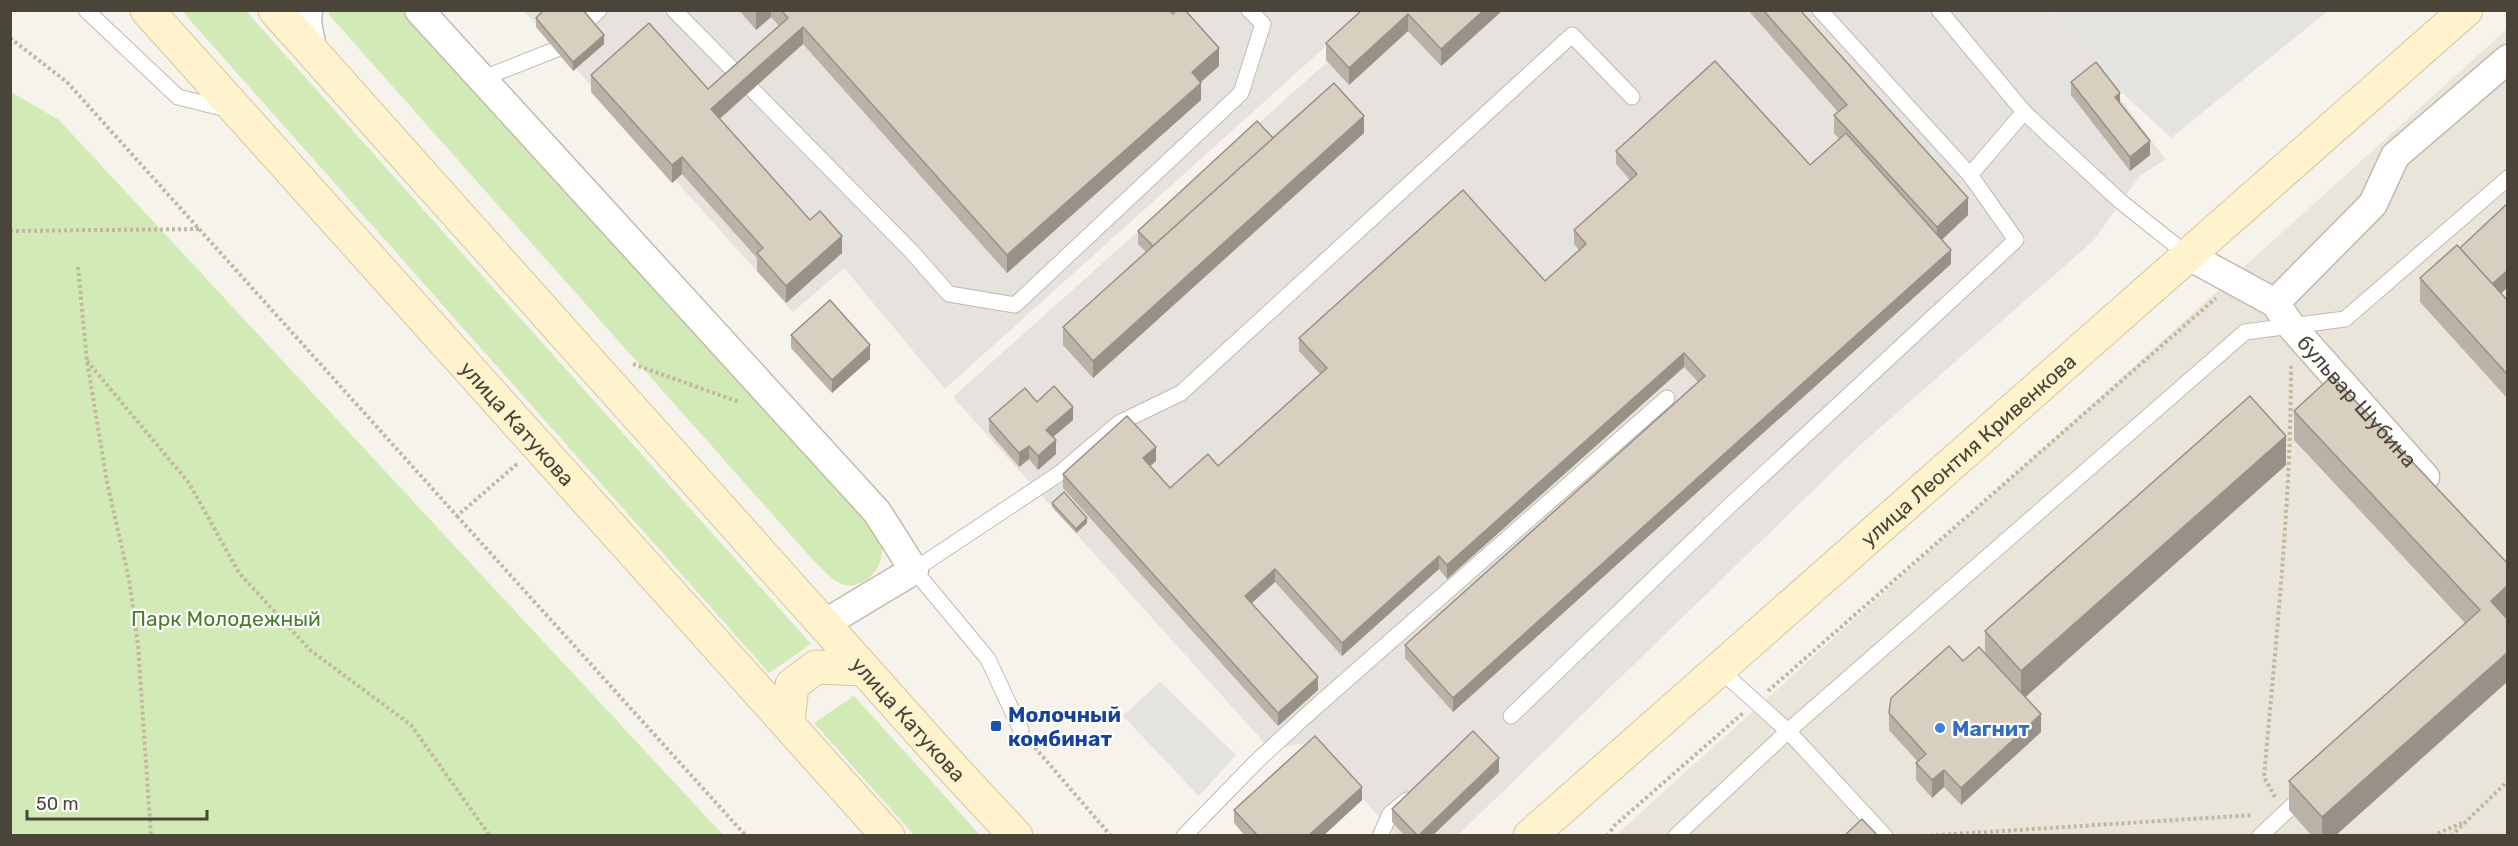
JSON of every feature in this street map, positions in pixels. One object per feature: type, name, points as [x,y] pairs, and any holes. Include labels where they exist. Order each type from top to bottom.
[{"type":"main road","name":"улица Катукова","points":[[147,10],[888,836]]},
{"type":"main road","name":"улица Катукова","points":[[275,10],[948,763],[1016,836]]},
{"type":"main road","name":"улица Леонтия Кривенкова","points":[[2407,64],[2452,10]]},
{"type":"main road","name":"улица Леонтия Кривенкова","points":[[1530,836],[2466,10]]},
{"type":"main road","points":[[788,722],[792,685],[816,667],[864,669]]},
{"type":"street","points":[[308,10],[307,23],[313,53]]},
{"type":"street","points":[[419,10],[877,512],[914,570],[824,624]]},
{"type":"street","points":[[2275,303],[2373,204],[2395,156],[2508,59]]},
{"type":"street","name":"бульвар Шубина","points":[[2189,256],[2275,303],[2291,326],[2446,501]]},
{"type":"lane","points":[[86,10],[178,97],[237,111]]},
{"type":"lane","points":[[481,79],[561,47],[599,10]]},
{"type":"lane","points":[[674,10],[912,252],[949,294],[1015,305],[1241,93],[1263,24],[1249,10]]},
{"type":"lane","points":[[1511,716],[1732,503],[2016,240],[1970,175],[1820,10]]},
{"type":"lane","points":[[1939,10],[2024,112],[2120,201],[2189,256]]},
{"type":"lane","points":[[1021,730],[988,659],[914,570],[1060,473],[1119,423],[1181,393],[1572,35],[1632,97]]},
{"type":"lane","points":[[1970,175],[2024,112]]},
{"type":"lane","points":[[1676,836],[1788,731],[2245,332],[2345,319],[2508,178]]},
{"type":"lane","points":[[1184,836],[1256,762],[1302,719],[1666,398]]},
{"type":"lane","points":[[1719,669],[1788,731],[1885,836]]},
{"type":"lane","points":[[2260,836],[2317,782]]},
{"type":"lane","points":[[1380,836],[1390,814],[1418,790]]},
{"type":"path","points":[[10,38],[67,82],[746,836]]},
{"type":"path","points":[[10,231],[199,229]]},
{"type":"path","points":[[78,267],[87,361],[108,482],[129,579],[138,645],[151,836]]},
{"type":"path","points":[[1607,836],[1614,826],[2235,282]]},
{"type":"path","points":[[1924,836],[2284,813],[2264,777],[2284,552],[2291,438],[2291,326]]},
{"type":"path","points":[[87,361],[189,483],[239,573],[310,650],[411,725],[490,836]]},
{"type":"path","points":[[633,364],[740,402]]},
{"type":"path","points":[[457,516],[520,461]]},
{"type":"path","points":[[1021,730],[1111,836]]},
{"type":"path","points":[[2451,836],[2508,781]]},
{"type":"path","points":[[2432,836],[2465,821]]},
{"type":"shaded area","points":[[524,11],[1365,11],[945,389],[844,268],[793,312]]},
{"type":"shaded area","points":[[1384,11],[2048,11],[2103,75],[2165,159],[2139,177],[2094,240],[1857,448],[1458,835],[1395,835],[1313,742],[1270,749],[953,397]]},
{"type":"shaded area","points":[[2048,11],[2328,11],[2171,138],[2103,75]]},
{"type":"shaded area","points":[[2507,29],[2507,835],[1616,835]]},
{"type":"shaded area","points":[[1160,682],[1236,755],[1199,796],[1123,716]]},
{"type":"green space","points":[[182,11],[246,11],[811,644],[769,673]]},
{"type":"green space","points":[[328,11],[407,11],[878,535],[882,548],[881,560],[869,578],[856,585],[842,584],[813,560],[330,16]]},
{"type":"green space","name":"Парк Молодежный","points":[[11,92],[59,120],[723,835],[11,835]]},
{"type":"green space","points":[[854,696],[980,835],[914,835],[814,723]]},
{"type":"building","points":[[544,10],[583,10],[604,35],[573,62],[536,18]]},
{"type":"building","points":[[781,10],[1169,10],[1173,14],[1177,10],[1185,10],[1219,48],[1192,72],[1201,83],[1007,255],[803,27],[711,109],[810,220],[820,211],[842,236],[786,286],[757,253],[763,248],[682,157],[672,165],[591,75],[649,23],[708,89],[788,18]]},
{"type":"building","points":[[1362,10],[1484,10],[1441,49],[1408,14],[1349,68],[1326,43]]},
{"type":"building","points":[[1763,10],[1800,10],[1968,198],[1937,227],[1834,115],[1847,105]]},
{"type":"building","points":[[1715,61],[1810,165],[1846,133],[1951,250],[1453,698],[1405,645],[1705,376],[1684,353],[1447,565],[1439,556],[1342,643],[1275,569],[1245,596],[1318,677],[1278,713],[1063,474],[1127,416],[1156,447],[1143,458],[1170,488],[1208,454],[1218,466],[1327,368],[1299,338],[1463,190],[1545,281],[1586,244],[1574,230],[1637,174],[1616,151]]},
{"type":"building","points":[[2096,62],[2120,93],[2115,97],[2150,141],[2130,157],[2071,82]]},
{"type":"building","points":[[1334,83],[1364,116],[1093,361],[1063,327]]},
{"type":"building","points":[[1257,121],[1273,138],[1153,246],[1138,231]]},
{"type":"building","points":[[2508,203],[2508,270],[2492,284],[2460,248]]},
{"type":"building","points":[[2457,245],[2508,301],[2508,375],[2420,278]]},
{"type":"building","points":[[830,300],[870,345],[832,380],[791,335]]},
{"type":"building","points":[[2332,376],[2508,564],[2508,585],[2491,601],[2508,620],[2508,652],[2322,817],[2289,781],[2480,610],[2294,411]]},
{"type":"building","points":[[1054,386],[1073,407],[1046,430],[1056,440],[1038,456],[1029,446],[1019,453],[989,419],[1025,388],[1037,402]]},
{"type":"building","points":[[2250,396],[2286,436],[2021,671],[1985,631]]},
{"type":"building","points":[[1064,492],[1087,518],[1076,529],[1052,503]]},
{"type":"building","points":[[1949,646],[1963,661],[1979,647],[2041,714],[1961,788],[1944,770],[1932,780],[1916,763],[1926,754],[1889,713],[1891,698]]},
{"type":"building","points":[[1473,731],[1499,758],[1418,836],[1392,809]]},
{"type":"building","points":[[1315,736],[1362,787],[1308,836],[1258,836],[1234,810]]},
{"type":"building","points":[[1862,819],[1878,836],[1844,836]]},
{"type":"place","name":"Молочный комбинат","points":[[996,726]]},
{"type":"place","name":"Магнит","points":[[1940,728]]}]
